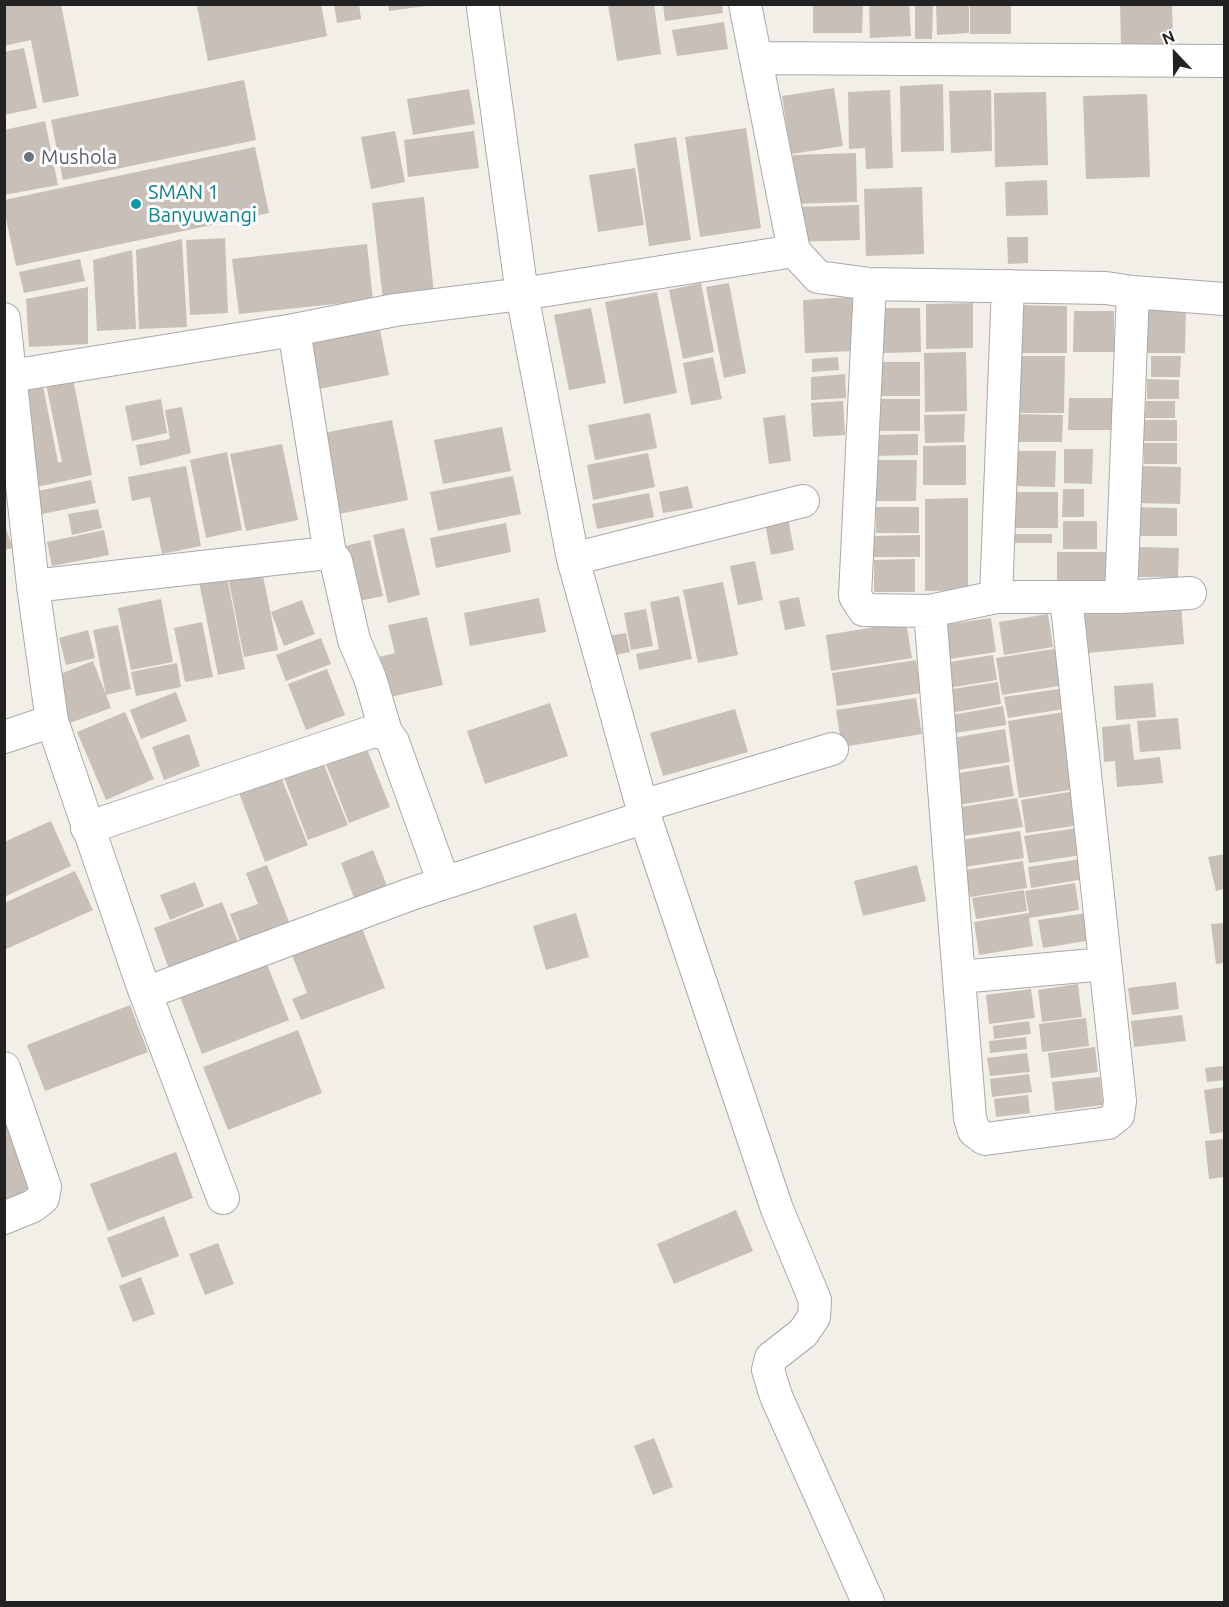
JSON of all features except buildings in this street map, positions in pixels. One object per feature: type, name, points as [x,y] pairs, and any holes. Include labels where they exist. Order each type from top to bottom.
[{"type":"street","points":[[745,4],[794,251],[818,278],[870,284],[1106,288],[1224,299]]},
{"type":"street","points":[[483,8],[522,294],[573,559],[644,812],[777,1209],[815,1300],[814,1317],[803,1333],[771,1358],[768,1370],[776,1396],[868,1602]]},
{"type":"street","points":[[756,58],[1224,61]]},
{"type":"street","points":[[11,376],[294,330],[395,310],[522,294],[794,251]]},
{"type":"street","points":[[870,284],[855,596],[864,610],[930,611],[996,597],[1120,597],[1191,593]]},
{"type":"street","points":[[996,597],[1008,286]]},
{"type":"street","points":[[1120,597],[1133,292]]},
{"type":"street","points":[[4,319],[11,376],[13,476],[33,586],[52,722],[146,993],[223,1198]]},
{"type":"street","points":[[294,330],[330,554],[336,561],[354,640],[370,678],[386,732],[393,742],[444,883]]},
{"type":"street","points":[[573,559],[802,501]]},
{"type":"street","points":[[33,586],[330,554]]},
{"type":"street","points":[[930,611],[970,1118],[974,1131],[985,1139],[1107,1123],[1118,1115],[1120,1101],[1066,597]]},
{"type":"street","points":[[4,737],[52,722]]},
{"type":"street","points":[[87,828],[370,732],[386,732]]},
{"type":"street","points":[[146,993],[411,894],[832,749]]},
{"type":"street","points":[[959,977],[1105,964]]},
{"type":"street","points":[[4,1068],[45,1187],[43,1198],[33,1206],[4,1218]]},
{"type":"place","name":"Mushola","points":[[29,157]]},
{"type":"place","name":"SMAN 1 Banyuwangi","points":[[136,204]]}]
